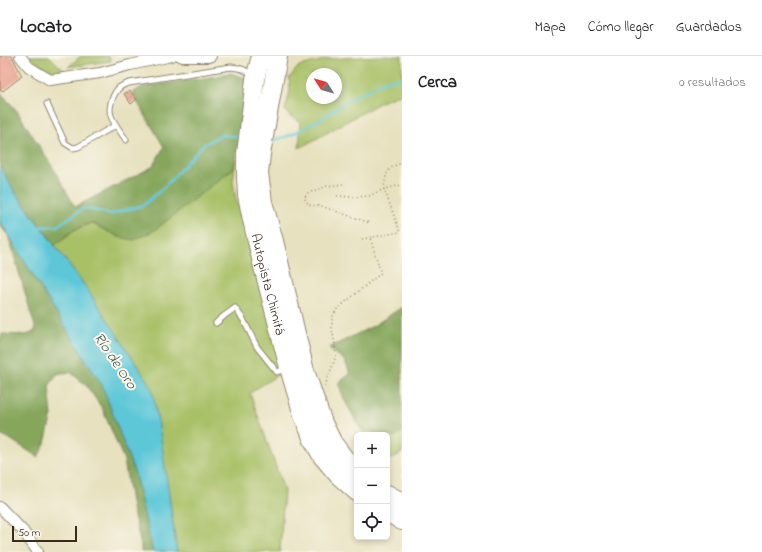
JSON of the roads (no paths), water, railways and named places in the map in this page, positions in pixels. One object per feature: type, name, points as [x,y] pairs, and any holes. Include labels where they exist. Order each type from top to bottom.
[{"type":"highway","name":"Autopista Chimitá","points":[[260,56],[255,79],[257,129],[254,154],[246,177],[247,195],[252,220],[289,368],[303,415],[313,440],[322,456],[338,476],[354,489]]},
{"type":"highway","name":"Autopista Chimitá","points":[[257,129],[278,56]]},
{"type":"highway","name":"Autopista Chimitá","points":[[254,154],[260,173],[263,202],[274,241],[305,371],[323,423],[333,443],[354,468]]},
{"type":"highway","points":[[390,496],[402,502]]},
{"type":"highway","points":[[390,514],[402,521]]},
{"type":"street","points":[[20,56],[29,67],[50,80],[100,73],[172,56]]},
{"type":"street","points":[[180,56],[211,56]]},
{"type":"street","points":[[0,506],[38,552]]},
{"type":"lane","points":[[126,140],[111,114],[111,102],[114,94],[120,87],[129,83],[231,67],[248,71],[255,79]]},
{"type":"lane","points":[[47,104],[65,144],[73,148],[78,147],[116,125]]},
{"type":"lane","points":[[216,322],[235,308],[243,319],[257,347],[277,372],[289,368]]},
{"type":"water","name":"Río de Oro","points":[[0,166],[14,191],[88,290],[152,388],[161,438],[177,552],[153,552],[135,474],[102,385],[0,221]]},
{"type":"waterway","points":[[270,141],[291,135],[319,120],[345,102],[387,80],[402,78]]},
{"type":"waterway","points":[[39,227],[57,226],[84,208],[111,214],[144,205],[166,185],[203,145],[221,135],[242,137]]}]
